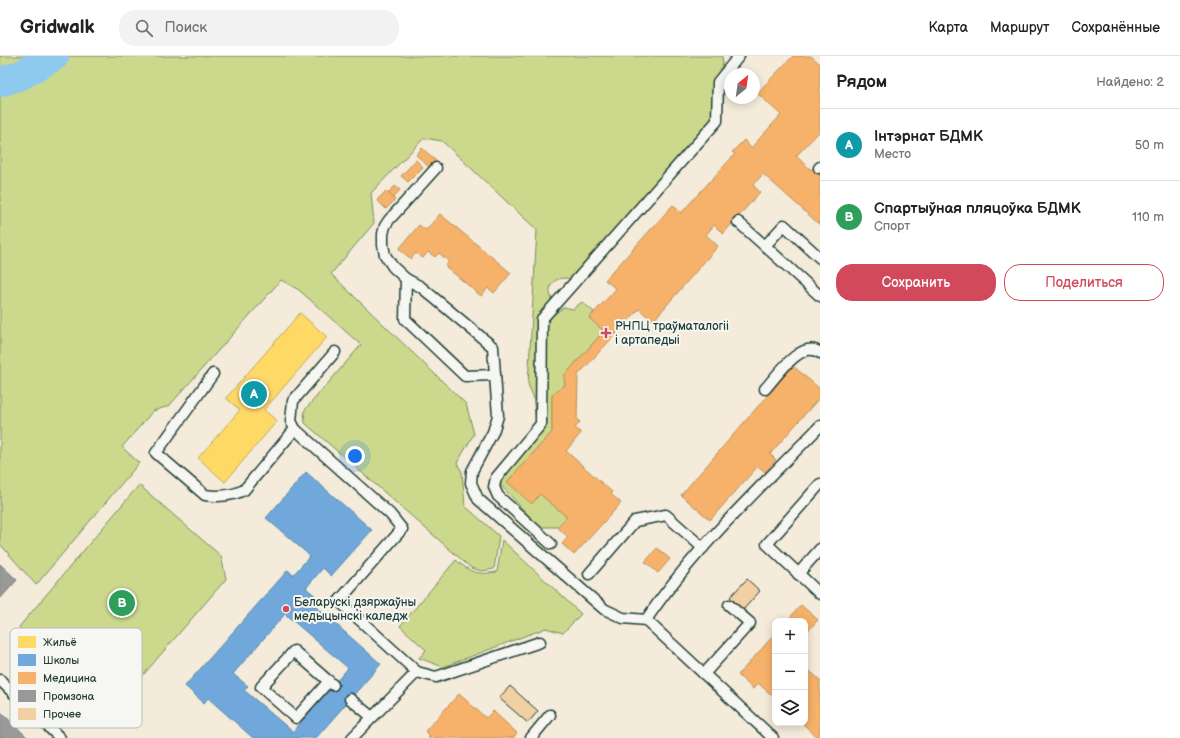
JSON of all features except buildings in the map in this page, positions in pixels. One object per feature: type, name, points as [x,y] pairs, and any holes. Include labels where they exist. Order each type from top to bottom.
[{"type":"lane","points":[[551,544],[498,496],[494,487],[496,478],[541,424],[542,319],[717,121],[718,82],[738,56]]},
{"type":"lane","points":[[436,168],[389,220],[383,234],[383,245],[385,255],[393,267],[406,280],[422,287],[493,346],[498,416],[493,432],[472,471],[471,483],[478,499],[604,609],[623,618],[646,620],[773,738]]},
{"type":"lane","points":[[738,222],[820,296]]},
{"type":"lane","points":[[765,246],[784,225],[820,258]]},
{"type":"lane","points":[[406,280],[405,319],[465,376],[495,375]]},
{"type":"lane","points":[[765,389],[796,355],[803,350],[810,348],[820,353]]},
{"type":"lane","points":[[335,352],[292,401],[291,421],[295,429],[390,514],[402,529],[339,601],[417,672],[436,677],[540,642]]},
{"type":"lane","points":[[213,374],[156,452],[205,495],[234,495],[244,490],[295,429]]},
{"type":"lane","points":[[646,620],[654,607],[702,548],[820,426]]},
{"type":"lane","points":[[820,484],[767,544],[820,594]]},
{"type":"lane","points":[[588,574],[635,521],[666,515],[702,548]]},
{"type":"lane","points":[[798,574],[820,549]]},
{"type":"lane","points":[[704,674],[750,623],[729,605]]},
{"type":"lane","points":[[294,650],[331,683],[296,718],[261,687],[294,650]]},
{"type":"lane","points":[[352,738],[417,672]]},
{"type":"lane","points":[[0,680],[10,690]]},
{"type":"lane","points":[[350,699],[372,717]]},
{"type":"lane","points":[[531,738],[550,715]]},
{"type":"lane","points":[[50,728],[60,738]]},
{"type":"green space","points":[[0,56],[722,56],[723,63],[719,74],[713,120],[572,279],[561,278],[553,282],[550,290],[553,301],[539,318],[536,422],[533,396],[528,384],[537,230],[442,141],[424,138],[371,193],[374,223],[331,274],[466,404],[474,434],[457,463],[462,472],[465,506],[499,536],[494,569],[482,571],[471,568],[305,423],[304,411],[361,345],[299,290],[281,280],[169,406],[153,411],[122,447],[139,463],[36,585],[0,544]]},
{"type":"green space","points":[[582,302],[594,312],[590,318],[604,331],[564,376],[565,385],[552,395],[552,432],[507,482],[540,494],[567,517],[557,527],[539,527],[499,483],[545,428],[547,320],[564,307],[573,309]]},
{"type":"green space","points":[[139,485],[221,556],[226,579],[142,676],[142,628],[19,627]]},
{"type":"green space","points":[[502,540],[581,614],[563,633],[546,628],[443,667],[419,658],[426,650],[400,626],[456,560],[466,568],[475,572],[497,572]]},
{"type":"waterway","points":[[0,82],[21,75],[54,56]]},
{"type":"place","name":"РНПЦ траўматалогіі і артапедыі","points":[[606,333]]},
{"type":"place","name":"Інтэрнат БДМК","points":[[254,394]]},
{"type":"place","name":"Спартыўная пляцоўка БДМК","points":[[122,603]]},
{"type":"place","name":"Беларускі дзяржаўны медыцынскі каледж","points":[[286,609]]}]
